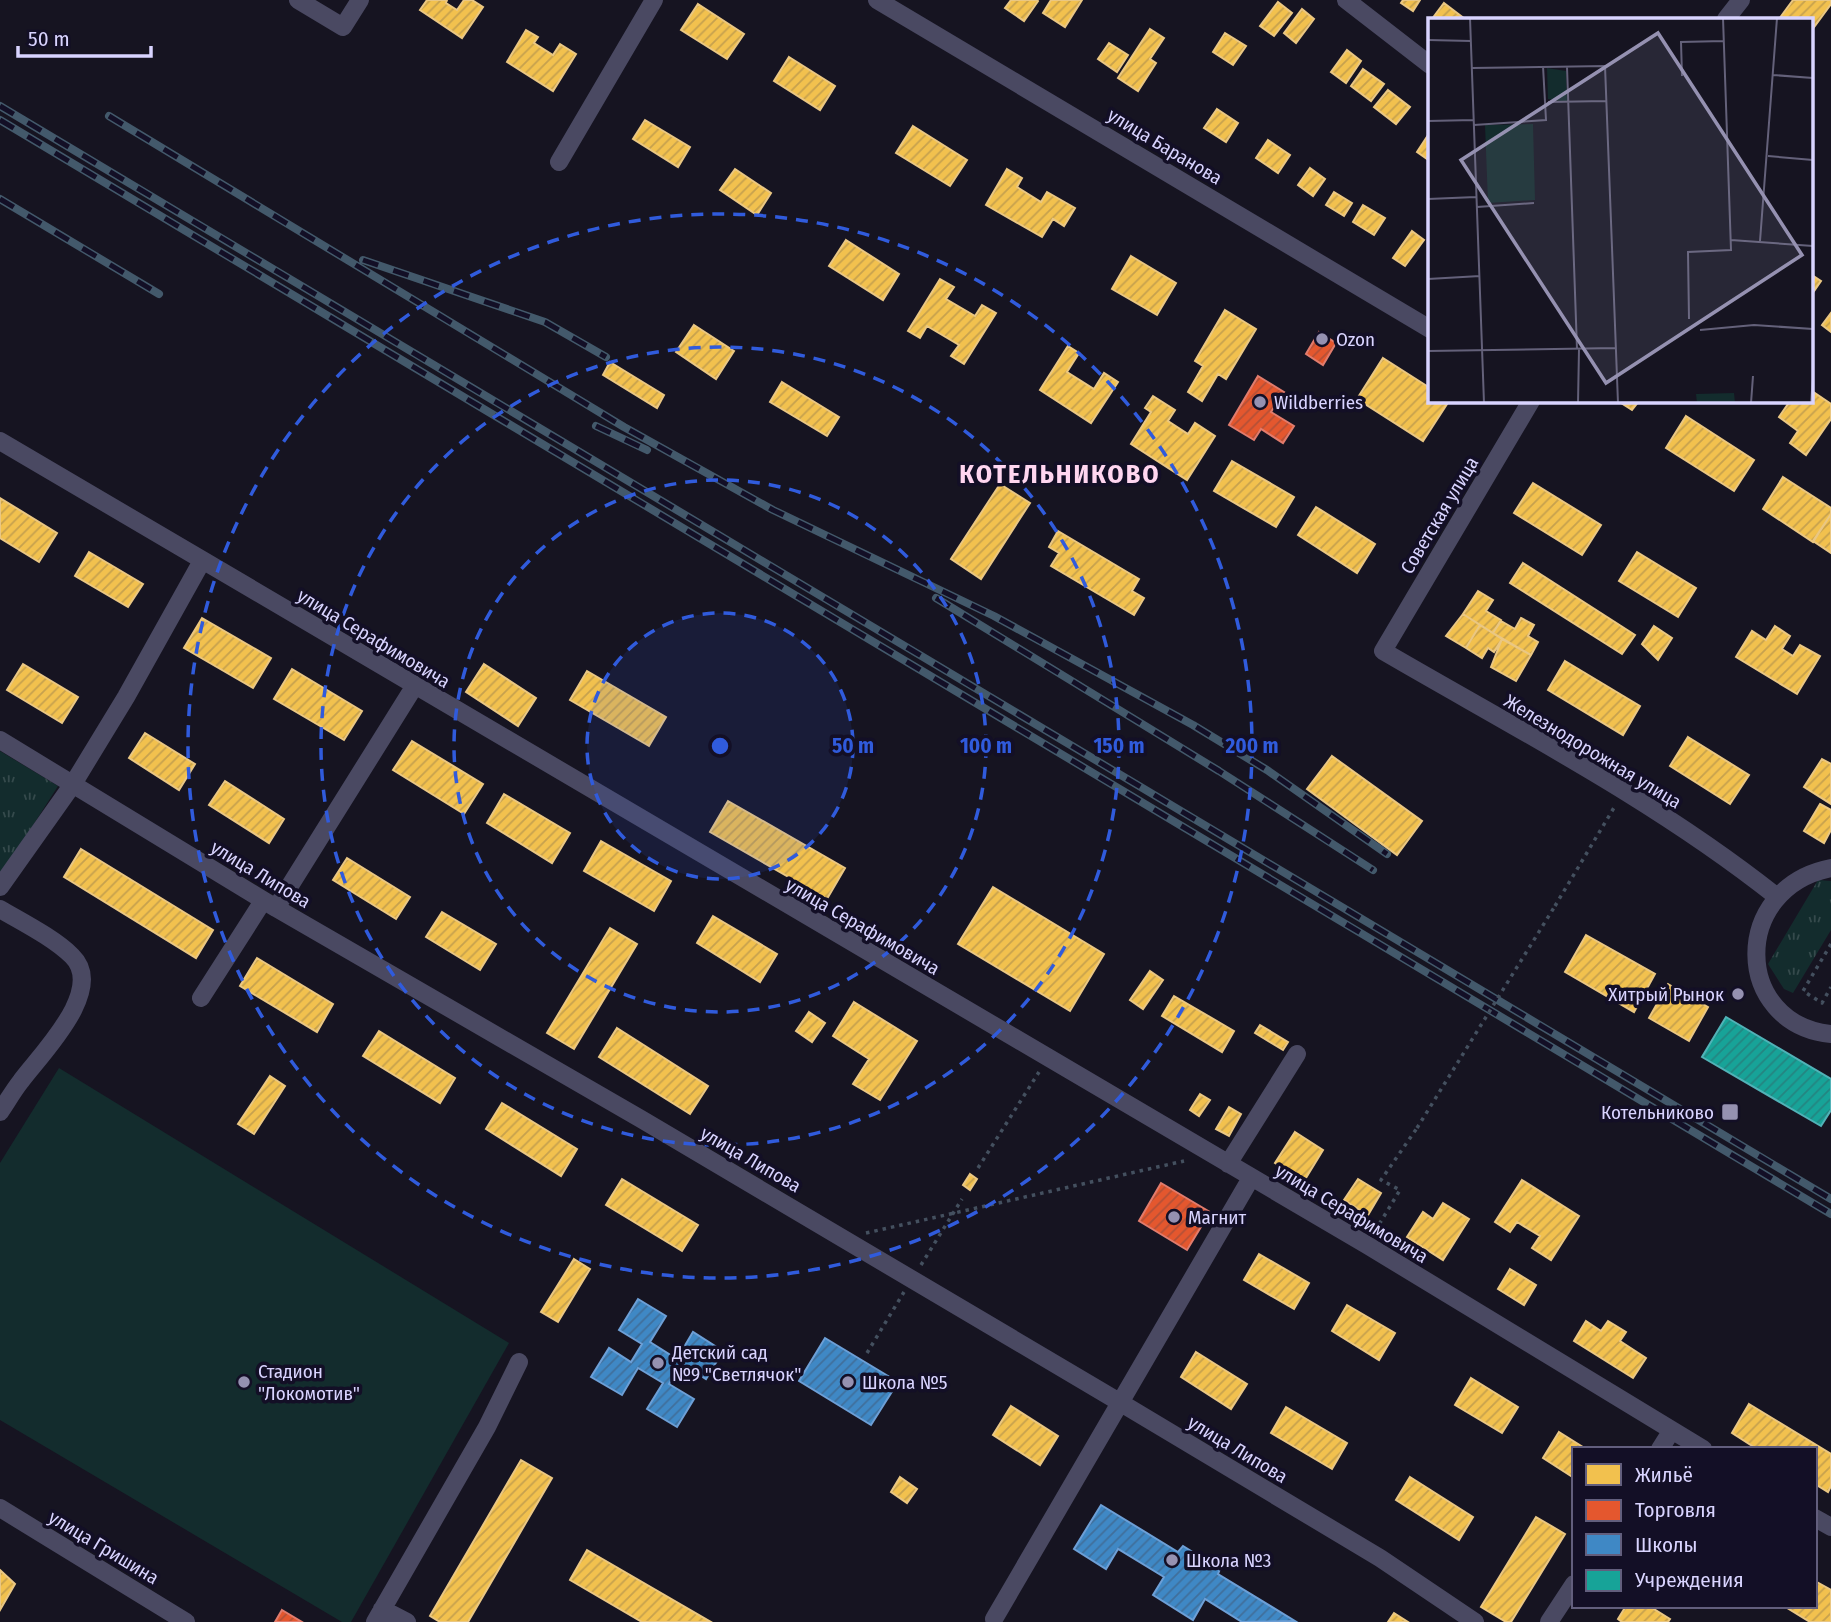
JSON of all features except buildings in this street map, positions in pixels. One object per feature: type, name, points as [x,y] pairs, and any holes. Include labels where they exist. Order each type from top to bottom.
[{"type":"street","points":[[298,0],[343,27],[360,0]]},
{"type":"street","points":[[559,162],[654,0]]},
{"type":"street","name":"улица Баранова","points":[[877,0],[1428,328]]},
{"type":"street","points":[[1346,0],[1428,63]]},
{"type":"street","points":[[1727,18],[1741,0]]},
{"type":"street","name":"Советская улица","points":[[1382,651],[1530,402]]},
{"type":"street","name":"улица Серафимовича","points":[[0,441],[414,687],[1367,1245],[1700,1447]]},
{"type":"street","points":[[0,887],[73,784],[126,697],[156,639],[202,561]]},
{"type":"street","name":"Железнодорожная улица","points":[[1382,651],[1623,792],[1726,856],[1776,896]]},
{"type":"street","points":[[201,998],[269,904],[414,687]]},
{"type":"street","name":"улица Липова","points":[[0,740],[269,904],[1121,1403],[1380,1558],[1475,1622]]},
{"type":"street","points":[[1831,868],[1801,877],[1776,896],[1758,930],[1758,968],[1764,987],[1787,1017],[1804,1027],[1831,1034]]},
{"type":"street","points":[[0,909],[74,957],[81,978],[75,1008],[62,1030],[21,1080],[0,1112]]},
{"type":"street","points":[[1228,1164],[1297,1054]]},
{"type":"street","points":[[994,1619],[1251,1178]]},
{"type":"street","points":[[407,1622],[379,1616],[487,1427],[519,1362]]},
{"type":"street","points":[[1661,1447],[1672,1430]]},
{"type":"street","name":"улица Гришина","points":[[0,1508],[186,1622]]},
{"type":"street","points":[[1549,1622],[1572,1587]]},
{"type":"path","points":[[1367,1245],[1400,1190],[1381,1180],[1417,1128],[1623,792]]},
{"type":"path","points":[[1831,944],[1803,991],[1822,1003],[1831,988]]},
{"type":"path","points":[[978,1168],[1040,1072]]},
{"type":"path","points":[[843,1238],[1184,1161]]},
{"type":"green space","points":[[0,751],[58,786],[0,877]]},
{"type":"green space","points":[[1818,880],[1831,881],[1831,930],[1793,993],[1784,989],[1768,964]]},
{"type":"green space","name":"Стадион \"Локомотив\"","points":[[59,1068],[509,1343],[351,1622],[342,1622],[0,1420],[0,1163]]},
{"type":"railway","points":[[0,106],[1831,1199]]},
{"type":"railway","points":[[109,116],[624,427],[773,510],[994,616],[1193,725],[1267,770],[1387,854]]},
{"type":"railway","points":[[0,120],[1831,1214]]},
{"type":"railway","points":[[0,199],[159,294]]},
{"type":"railway","points":[[363,260],[545,322],[606,357]]},
{"type":"railway","points":[[596,426],[647,450]]},
{"type":"railway","points":[[936,598],[1219,771],[1373,870]]},
{"type":"place","name":"Ozon","points":[[1322,339]]},
{"type":"place","name":"Wildberries","points":[[1260,402]]},
{"type":"place","name":"Хитрый Рынок","points":[[1738,994]]},
{"type":"place","name":"Котельниково","points":[[1730,1112]]},
{"type":"place","name":"Магнит","points":[[1174,1217]]},
{"type":"place","name":"Детский сад №9 \"Светлячок\"","points":[[658,1363]]},
{"type":"place","name":"Стадион \"Локомотив\"","points":[[244,1382]]},
{"type":"place","name":"Школа №5","points":[[848,1382]]},
{"type":"place","name":"Школа №3","points":[[1172,1560]]},
{"type":"district","name":"КОТЕЛЬНИКОВО","points":[[1060,474]]}]
